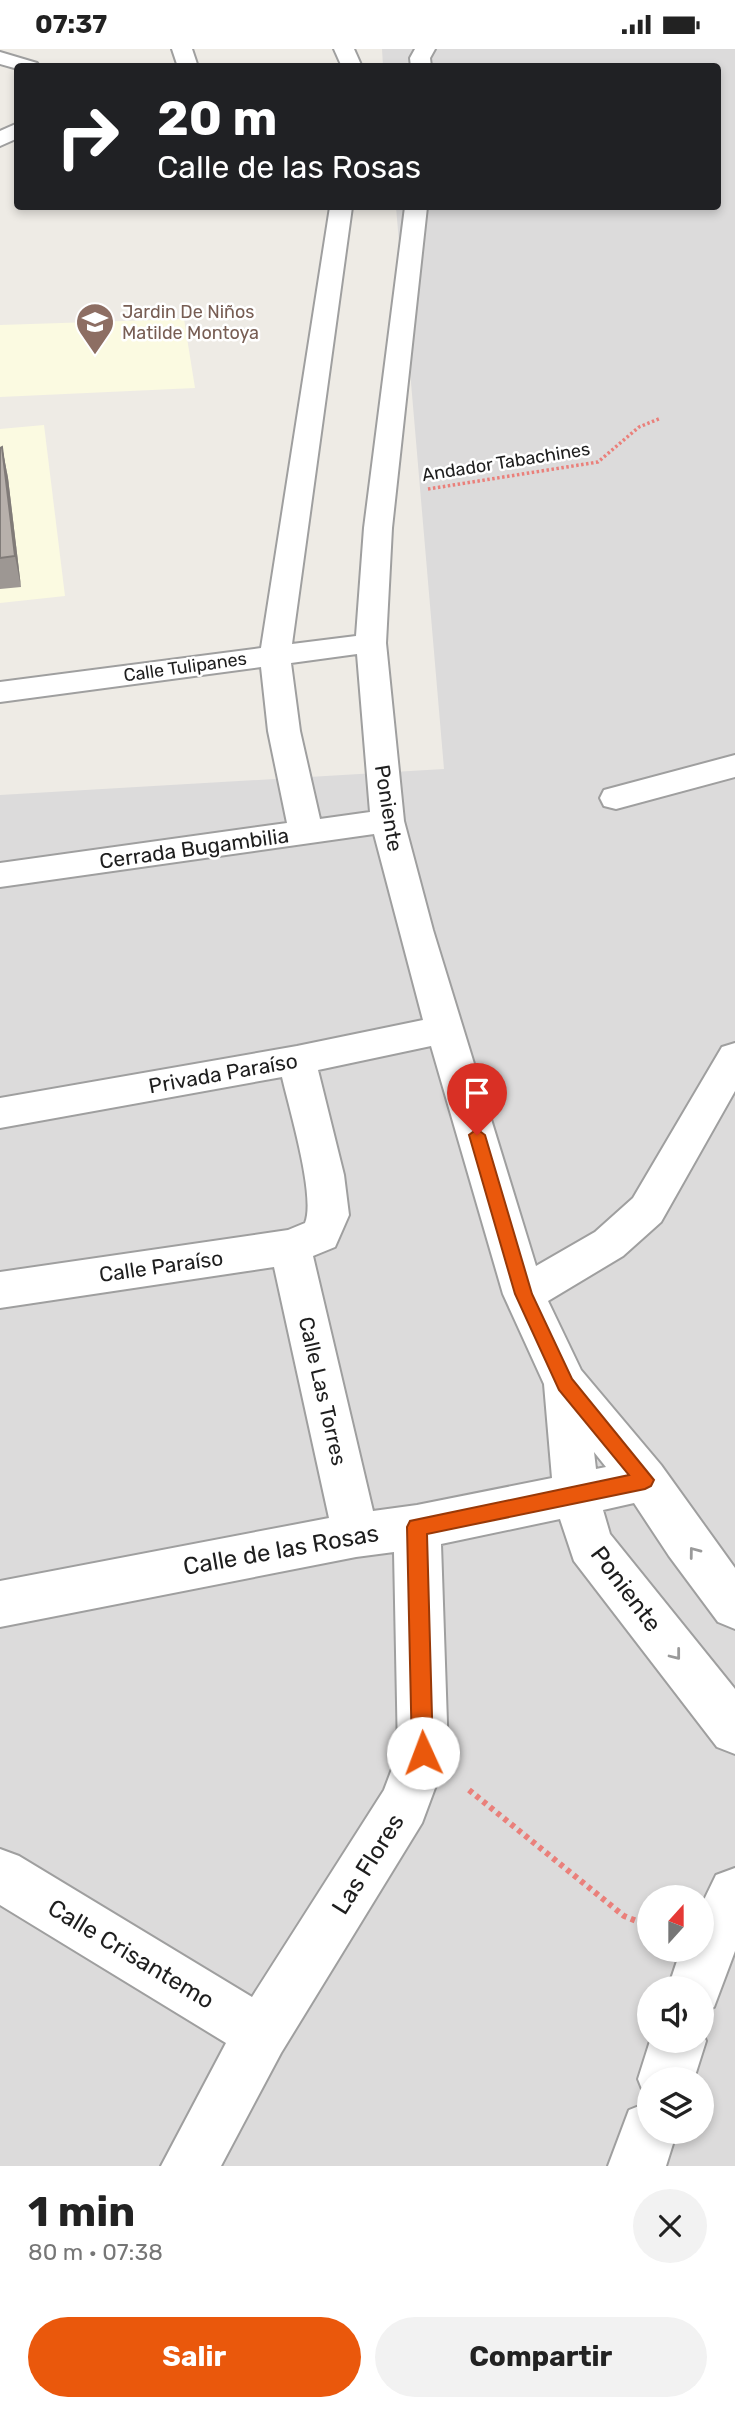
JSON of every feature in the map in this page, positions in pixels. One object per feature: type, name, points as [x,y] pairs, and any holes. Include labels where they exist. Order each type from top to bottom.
[{"type":"street","points":[[306,832],[284,731],[275,655],[341,210]]},
{"type":"street","name":"Poniente","points":[[422,210],[382,496],[371,643],[387,821],[415,930],[524,1294],[566,1384],[645,1480],[685,1540],[735,1606]]},
{"type":"street","name":"Calle Tulipanes","points":[[0,692],[371,643]]},
{"type":"street","points":[[616,798],[735,766]]},
{"type":"street","name":"Cerrada Bugambilia","points":[[0,875],[387,821]]},
{"type":"street","name":"Privada Paraíso","points":[[0,1114],[297,1060],[446,1029]]},
{"type":"street","points":[[524,1294],[609,1244],[646,1210],[735,1057]]},
{"type":"street","name":"Calle Las Torres","points":[[297,1060],[324,1175],[330,1215],[305,1241],[356,1535]]},
{"type":"street","name":"Calle Paraíso","points":[[0,1290],[305,1241]]},
{"type":"street","name":"Poniente","points":[[566,1384],[576,1496],[590,1545],[735,1729]]},
{"type":"street","name":"Calle de las Rosas","points":[[0,1604],[356,1535],[417,1527],[645,1480]]},
{"type":"street","name":"Las Flores","points":[[190,2166],[261,2033],[404,1805],[423,1753],[417,1527]]},
{"type":"street","name":"Calle Crisantemo","points":[[0,1875],[261,2033]]},
{"type":"street","points":[[699,1976],[708,1948],[735,1894]]},
{"type":"street","points":[[638,2166],[645,2144]]},
{"type":"path","name":"Andador Tabachines","points":[[382,496],[598,462],[615,452],[627,434],[640,424],[661,418]]},
{"type":"path","points":[[423,1753],[624,1916],[637,1921]]},
{"type":"shaded area","points":[[382,49],[735,49],[735,2166],[0,2166],[0,795],[444,769],[396,210],[721,210],[721,63],[383,63]]},
{"type":"shaded area","name":"Jardin De Niños Matilde Montoya","points":[[184,319],[195,388],[0,397],[0,325]]},
{"type":"shaded area","points":[[44,425],[65,596],[0,603],[0,429]]},
{"type":"building","points":[[2,447],[15,556],[0,558],[0,448]]},
{"type":"place","name":"Jardin De Niños Matilde Montoya","points":[[95,356]]},
{"type":"route","points":[[423,1753],[417,1527],[645,1480],[566,1384],[524,1294],[477,1135]]}]
